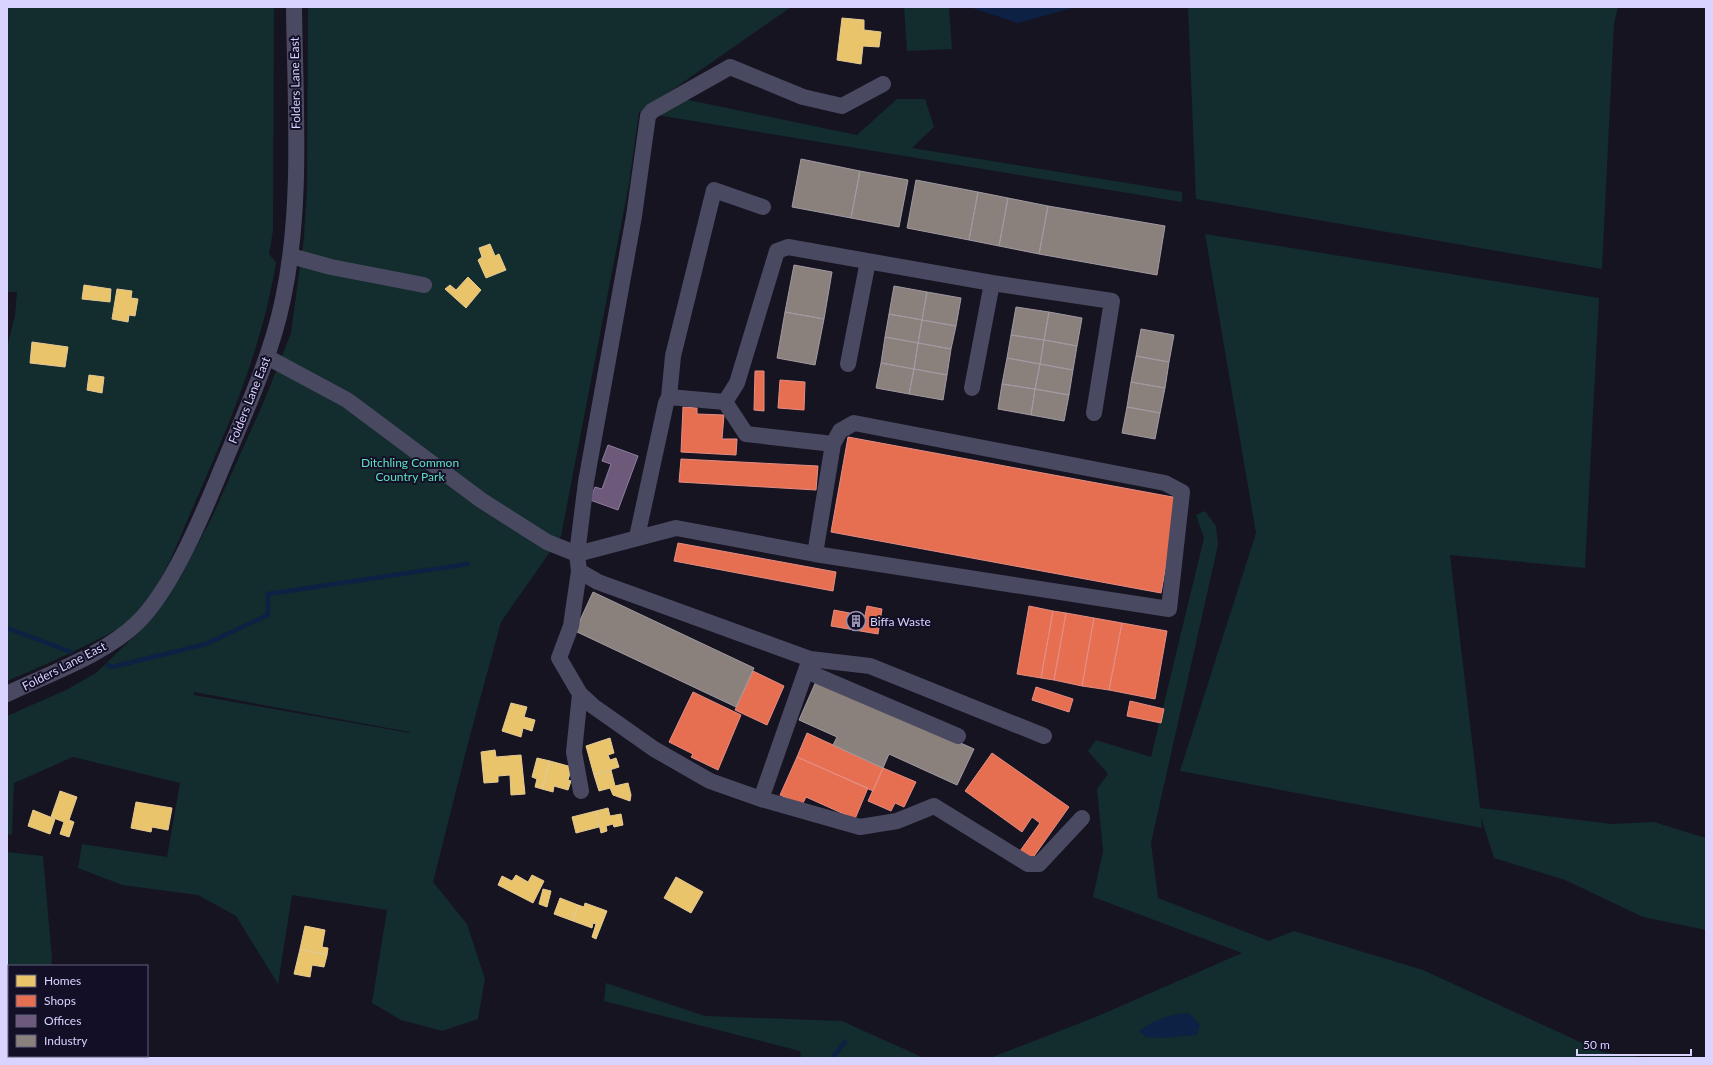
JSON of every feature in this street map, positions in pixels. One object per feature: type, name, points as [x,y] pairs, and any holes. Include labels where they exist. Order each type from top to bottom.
[{"type":"street","name":"Folders Lane East","points":[[7,694],[97,651],[120,637],[137,623],[152,605],[175,567],[208,500],[267,357],[283,299],[291,256],[296,182],[294,7]]},
{"type":"street","points":[[883,84],[842,106],[803,97],[730,67],[652,111],[648,116],[634,216],[586,482],[577,554],[579,571],[571,626],[559,658],[580,694],[593,706],[654,749],[710,781],[761,799],[860,827],[897,821],[934,806],[1028,864],[1039,864],[1082,818]]},
{"type":"street","points":[[638,537],[666,403],[669,397],[673,356],[714,190],[763,207]]},
{"type":"street","points":[[725,402],[737,383],[777,250],[788,247],[992,283],[1112,301],[1094,412]]},
{"type":"street","points":[[291,256],[331,267],[424,285]]},
{"type":"street","points":[[848,364],[868,261]]},
{"type":"street","points":[[972,388],[992,283]]},
{"type":"street","points":[[267,357],[347,400],[481,500],[547,542],[577,554],[676,528],[815,554],[1169,609],[1182,492],[1166,483],[854,423],[840,431],[833,444],[815,554]]},
{"type":"street","points":[[669,397],[725,402]]},
{"type":"street","points":[[725,402],[746,434],[833,444]]},
{"type":"street","points":[[579,571],[598,582],[808,665],[958,736]]},
{"type":"street","points":[[808,665],[870,666],[1044,736]]},
{"type":"street","points":[[761,799],[808,665]]},
{"type":"street","points":[[580,694],[574,752],[581,791]]},
{"type":"green space","points":[[7,7],[274,7],[273,231],[269,254],[276,262],[262,327],[241,390],[217,452],[173,554],[152,594],[134,616],[114,631],[7,681],[7,348],[15,315],[17,292],[7,292]]},
{"type":"green space","name":"Ditchling Common Country Park","points":[[308,7],[791,7],[665,95],[857,135],[897,99],[925,99],[934,127],[912,148],[1182,192],[1182,202],[639,112],[629,184],[561,536],[501,622],[468,743],[433,882],[467,924],[485,979],[478,1019],[442,1031],[401,1020],[372,1003],[387,910],[292,895],[278,984],[236,916],[198,895],[122,885],[78,868],[82,844],[167,857],[180,783],[73,757],[14,783],[12,835],[7,834],[7,716],[66,690],[96,673],[149,622],[181,576],[212,517],[265,399],[291,333],[304,237],[307,188]],"holes":[[[194,692],[410,733],[194,695]]]},
{"type":"green space","points":[[904,7],[949,7],[952,49],[907,51]]},
{"type":"green space","points":[[1188,7],[1618,7],[1614,23],[1602,269],[1196,199]]},
{"type":"green space","points":[[1205,234],[1599,298],[1585,568],[1450,555],[1480,808],[1612,824],[1654,822],[1706,838],[1706,930],[1643,917],[1565,880],[1494,858],[1481,817],[1482,828],[1180,771],[1256,533]]},
{"type":"green space","points":[[1205,511],[1216,526],[1218,545],[1151,843],[1158,898],[1269,941],[1294,931],[1423,970],[1602,1052],[1648,1058],[990,1058],[1098,1016],[1242,953],[1093,897],[1103,851],[1097,789],[1108,774],[1088,751],[1096,740],[1151,757],[1204,538],[1196,515]]},
{"type":"green space","points":[[7,852],[43,856],[52,959],[51,965],[8,965],[8,1057],[49,1058],[7,1058]]},
{"type":"green space","points":[[606,983],[705,1016],[842,1021],[924,1058],[801,1058],[800,1051],[604,1001]]},
{"type":"water","points":[[969,7],[1076,7],[1018,23]]},
{"type":"water","points":[[1189,1013],[1200,1025],[1197,1035],[1162,1038],[1146,1037],[1139,1031],[1162,1018]]},
{"type":"building: Homes","points":[[842,18],[864,20],[864,30],[881,32],[879,47],[863,46],[861,64],[837,60]]},
{"type":"building: Homes","points":[[490,244],[495,256],[499,254],[506,270],[486,278],[478,260],[482,257],[479,248]]},
{"type":"building: Homes","points":[[468,277],[481,290],[466,308],[445,289],[450,285],[456,290]]},
{"type":"building: Homes","points":[[84,285],[111,289],[110,302],[82,299]]},
{"type":"building: Homes","points":[[117,289],[132,291],[131,298],[138,299],[135,316],[129,315],[128,322],[112,319]]},
{"type":"building: Homes","points":[[32,342],[68,347],[65,367],[30,363]]},
{"type":"building: Homes","points":[[89,375],[104,377],[102,393],[87,390]]},
{"type":"building: Homes","points":[[511,703],[527,707],[524,717],[535,720],[532,731],[523,728],[521,737],[502,731]]},
{"type":"building: Homes","points":[[610,738],[614,753],[608,755],[610,760],[616,758],[619,767],[594,775],[586,746]]},
{"type":"building: Homes","points":[[495,750],[496,757],[521,755],[525,794],[511,795],[510,775],[498,776],[498,782],[484,783],[481,752]]},
{"type":"building: Homes","points":[[537,758],[550,761],[542,789],[535,787],[537,779],[532,777]]},
{"type":"building: Homes","points":[[550,761],[572,767],[568,780],[571,781],[568,790],[554,786],[553,792],[542,789]]},
{"type":"building: Homes","points":[[611,770],[615,786],[628,783],[631,795],[630,801],[613,795],[610,788],[599,791],[594,775]]},
{"type":"building: Homes","points":[[60,791],[77,797],[69,820],[74,822],[69,837],[60,834],[64,822],[51,817]]},
{"type":"building: Homes","points":[[136,802],[172,808],[168,830],[152,827],[151,832],[131,828]]},
{"type":"building: Homes","points":[[608,808],[610,816],[621,814],[623,825],[614,827],[613,824],[606,826],[607,831],[601,833],[596,811]]},
{"type":"building: Homes","points":[[33,810],[55,819],[50,834],[28,826]]},
{"type":"building: Homes","points":[[596,811],[599,827],[576,833],[572,817]]},
{"type":"building: Homes","points":[[516,875],[528,882],[532,875],[544,881],[533,903],[498,885],[502,876],[512,881]]},
{"type":"building: Homes","points":[[676,877],[703,892],[691,913],[664,898]]},
{"type":"building: Homes","points":[[543,889],[551,891],[547,907],[539,904]]},
{"type":"building: Homes","points":[[560,898],[578,905],[573,921],[554,914]]},
{"type":"building: Homes","points":[[585,903],[607,911],[596,939],[592,937],[596,924],[593,923],[592,928],[573,921],[578,905],[584,907]]},
{"type":"building: Homes","points":[[305,926],[325,930],[322,947],[328,948],[327,955],[300,949]]},
{"type":"building: Homes","points":[[300,949],[327,955],[324,967],[312,965],[310,977],[294,974]]},
{"type":"building: Shops","points":[[755,371],[764,371],[764,411],[754,410]]},
{"type":"building: Shops","points":[[780,380],[805,382],[804,410],[778,408]]},
{"type":"building: Shops","points":[[683,407],[697,408],[697,414],[724,415],[722,439],[737,439],[736,455],[681,452]]},
{"type":"building: Shops","points":[[848,437],[1178,498],[1161,593],[831,532]]},
{"type":"building: Shops","points":[[681,459],[818,466],[816,490],[679,482]]},
{"type":"building: Shops","points":[[678,543],[836,572],[833,591],[674,561]]},
{"type":"building: Shops","name":"Biffa Waste","points":[[867,606],[882,609],[878,634],[831,626],[834,610],[865,616]]},
{"type":"building: Shops","points":[[1029,606],[1053,611],[1041,678],[1017,674]]},
{"type":"building: Shops","points":[[1053,611],[1066,613],[1054,680],[1041,678]]},
{"type":"building: Shops","points":[[1066,613],[1094,618],[1082,686],[1054,680]]},
{"type":"building: Shops","points":[[1094,618],[1122,623],[1109,690],[1082,686]]},
{"type":"building: Shops","points":[[1122,623],[1167,631],[1155,699],[1109,690]]},
{"type":"building: Shops","points":[[753,671],[784,686],[767,725],[735,710]]},
{"type":"building: Shops","points":[[1036,687],[1073,699],[1069,712],[1032,700]]},
{"type":"building: Shops","points":[[693,692],[741,715],[718,770],[691,757],[693,754],[669,742]]},
{"type":"building: Shops","points":[[1130,701],[1164,709],[1161,723],[1127,716]]},
{"type":"building: Shops","points":[[807,733],[883,768],[873,791],[797,757]]},
{"type":"building: Shops","points":[[992,753],[1069,807],[1032,859],[1020,851],[1040,823],[1032,817],[1022,832],[965,791]]},
{"type":"building: Shops","points":[[797,757],[868,788],[855,819],[806,797],[802,805],[780,795]]},
{"type":"building: Shops","points":[[883,768],[916,782],[904,807],[895,803],[891,811],[868,801]]},
{"type":"building: Offices","points":[[608,445],[638,456],[618,510],[590,500],[595,487],[602,489],[611,464],[602,461]]},
{"type":"building: Industry","points":[[801,159],[860,171],[851,218],[792,207]]},
{"type":"building: Industry","points":[[860,171],[908,180],[899,227],[851,218]]},
{"type":"building: Industry","points":[[916,180],[978,192],[969,240],[907,228]]},
{"type":"building: Industry","points":[[978,192],[1008,198],[999,246],[969,240]]},
{"type":"building: Industry","points":[[1008,198],[1048,206],[1039,254],[999,246]]},
{"type":"building: Industry","points":[[1048,206],[1165,226],[1157,275],[1039,254]]},
{"type":"building: Industry","points":[[794,265],[832,272],[824,319],[785,312]]},
{"type":"building: Industry","points":[[894,286],[927,292],[922,320],[889,314]]},
{"type":"building: Industry","points":[[927,292],[961,298],[956,326],[922,320]]},
{"type":"building: Industry","points":[[1016,307],[1049,312],[1044,340],[1011,335]]},
{"type":"building: Industry","points":[[785,312],[824,319],[815,365],[777,358]]},
{"type":"building: Industry","points":[[1049,312],[1082,318],[1077,346],[1044,340]]},
{"type":"building: Industry","points":[[889,314],[922,320],[918,343],[885,337]]},
{"type":"building: Industry","points":[[922,320],[956,326],[951,349],[918,343]]},
{"type":"building: Industry","points":[[1141,329],[1174,335],[1169,362],[1136,356]]},
{"type":"building: Industry","points":[[1011,335],[1044,340],[1040,364],[1007,358]]},
{"type":"building: Industry","points":[[885,337],[918,343],[914,369],[881,363]]},
{"type":"building: Industry","points":[[1044,340],[1077,346],[1073,370],[1040,364]]},
{"type":"building: Industry","points":[[918,343],[951,349],[947,375],[914,369]]},
{"type":"building: Industry","points":[[1136,356],[1169,362],[1165,388],[1131,382]]},
{"type":"building: Industry","points":[[1007,358],[1040,364],[1035,389],[1002,384]]},
{"type":"building: Industry","points":[[881,363],[914,369],[909,394],[876,388]]},
{"type":"building: Industry","points":[[1040,364],[1073,370],[1069,395],[1035,389]]},
{"type":"building: Industry","points":[[914,369],[947,375],[943,400],[909,394]]},
{"type":"building: Industry","points":[[1131,382],[1165,388],[1160,413],[1127,407]]},
{"type":"building: Industry","points":[[1002,384],[1035,389],[1031,415],[998,409]]},
{"type":"building: Industry","points":[[1035,389],[1069,395],[1064,421],[1031,415]]},
{"type":"building: Industry","points":[[1127,407],[1160,413],[1155,439],[1122,433]]},
{"type":"building: Industry","points":[[593,592],[754,668],[736,707],[575,631]]},
{"type":"building: Industry","points":[[817,679],[974,749],[957,785],[889,754],[883,768],[833,745],[837,737],[799,720]]},
{"type":"waterway","points":[[108,665],[112,667],[206,644],[268,615],[268,594],[468,564]]},
{"type":"waterway","points":[[7,628],[71,652]]},
{"type":"waterway","points":[[832,1058],[845,1042]]},
{"type":"place","name":"Biffa Waste","points":[[856,621]]}]
